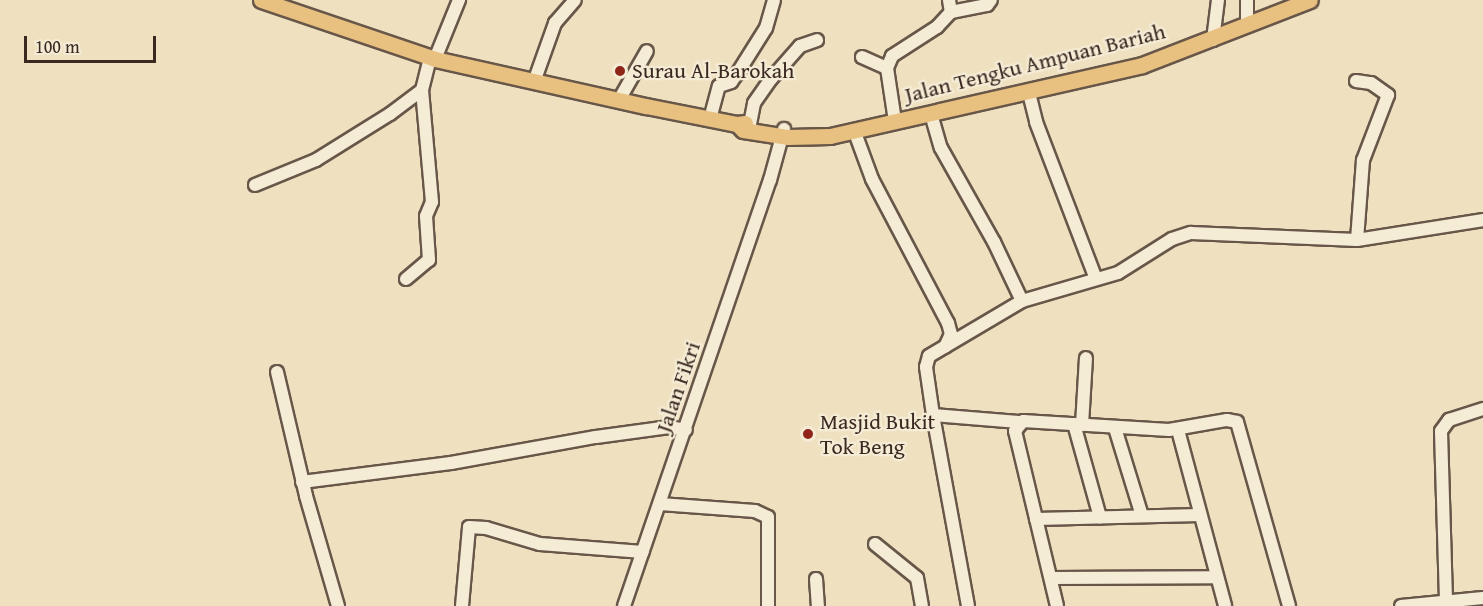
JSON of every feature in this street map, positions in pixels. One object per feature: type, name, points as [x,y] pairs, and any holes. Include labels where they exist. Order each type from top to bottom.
[{"type":"main road","name":"Jalan Tengku Ampuan Bariah","points":[[261,0],[432,58],[744,126],[823,137],[835,132],[1029,93],[1142,65],[1213,40],[1247,24],[1310,0]]},
{"type":"street","points":[[406,279],[429,260],[426,216],[432,202],[422,90],[432,58],[459,0]]},
{"type":"street","points":[[534,81],[555,23],[575,0]]},
{"type":"street","points":[[710,119],[719,86],[731,82],[737,74],[766,28],[774,0]]},
{"type":"street","points":[[895,121],[887,68],[899,49],[922,38],[950,6],[987,5],[991,0]]},
{"type":"street","points":[[1213,40],[1218,0]]},
{"type":"street","points":[[1247,0],[1247,24]]},
{"type":"street","points":[[773,165],[771,149],[764,140],[744,126],[754,103],[771,79],[800,45],[817,40]]},
{"type":"street","points":[[619,100],[647,51]]},
{"type":"street","points":[[862,57],[887,68]]},
{"type":"street","points":[[1356,81],[1371,82],[1389,95],[1363,160],[1357,240]]},
{"type":"street","points":[[255,185],[316,160],[422,90]]},
{"type":"street","points":[[1029,93],[1036,122],[1096,279]]},
{"type":"street","points":[[931,114],[941,148],[994,242],[1022,301]]},
{"type":"street","points":[[854,130],[872,180],[948,323],[951,334],[943,349]]},
{"type":"street","name":"Jalan Fikri","points":[[770,180],[773,165],[786,133]]},
{"type":"street","name":"Jalan Fikri","points":[[624,606],[786,133]]},
{"type":"street","points":[[968,606],[933,415],[926,363],[929,356],[968,335],[998,312],[1022,301],[1118,273],[1172,239],[1191,233],[1357,240],[1483,220]]},
{"type":"street","points":[[948,323],[968,335]]},
{"type":"street","points":[[1086,358],[1078,425],[1100,518]]},
{"type":"street","points":[[277,372],[302,482],[338,606]]},
{"type":"street","points":[[1446,600],[1441,431],[1449,420],[1483,409]]},
{"type":"street","points":[[933,415],[1115,428],[1178,430],[1227,420],[1237,422],[1289,606]]},
{"type":"street","points":[[1019,422],[1015,431],[1057,606]]},
{"type":"street","points":[[302,482],[451,463],[596,437],[669,427],[686,430]]},
{"type":"street","points":[[1115,428],[1143,516]]},
{"type":"street","points":[[1178,430],[1225,606]]},
{"type":"street","points":[[660,504],[755,511],[768,517],[768,606]]},
{"type":"street","points":[[1036,519],[1200,515]]},
{"type":"street","points":[[462,606],[469,527],[486,528],[540,544],[643,552]]},
{"type":"street","points":[[875,544],[916,578],[922,606]]},
{"type":"street","points":[[1051,578],[1217,577]]},
{"type":"street","points":[[816,579],[818,606]]},
{"type":"street","points":[[1401,606],[1483,598]]},
{"type":"place","name":"Surau Al-Barokah","points":[[620,71]]},
{"type":"place","name":"Masjid Bukit Tok Beng","points":[[808,434]]}]
